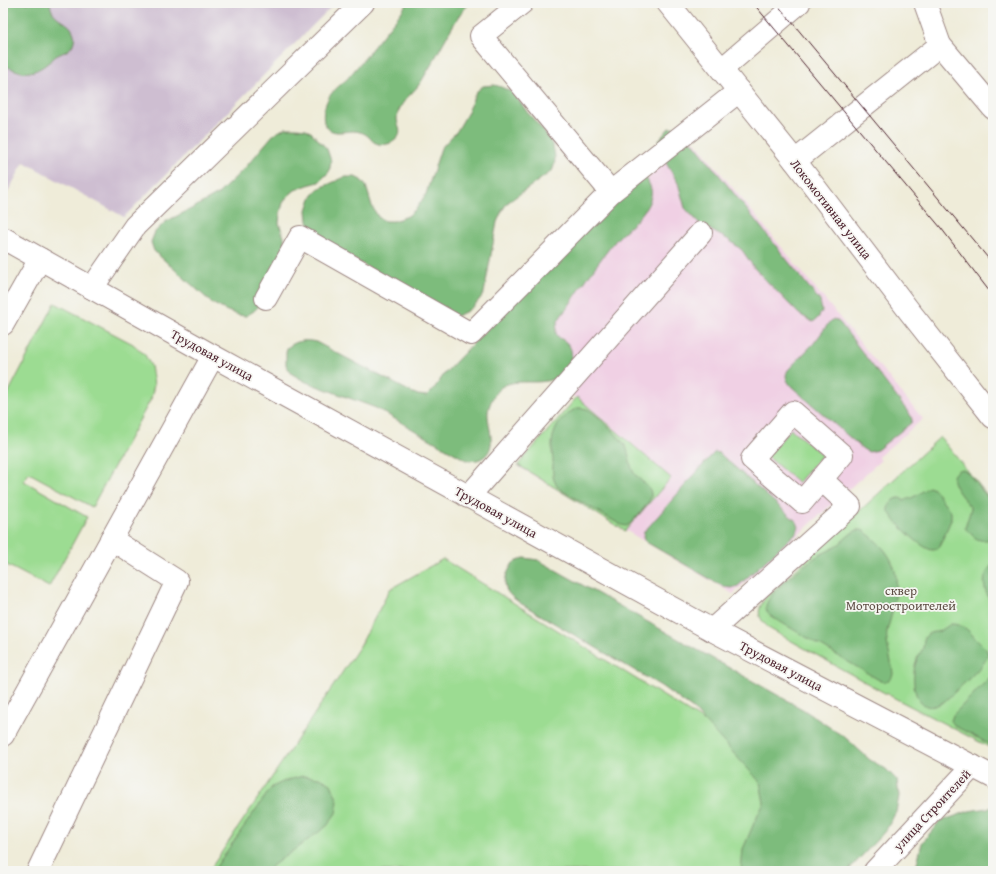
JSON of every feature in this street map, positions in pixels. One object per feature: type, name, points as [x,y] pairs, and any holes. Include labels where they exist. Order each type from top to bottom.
[{"type":"street","points":[[92,288],[135,226],[363,3]]},
{"type":"street","points":[[522,3],[481,36],[611,192]]},
{"type":"street","name":"Локомотивная улица","points":[[668,3],[795,161],[910,312],[993,417]]},
{"type":"street","points":[[722,69],[799,3]]},
{"type":"street","points":[[925,3],[940,45],[993,108]]},
{"type":"street","points":[[795,161],[940,45]]},
{"type":"street","points":[[266,298],[300,237],[471,334],[611,192],[739,91]]},
{"type":"street","points":[[468,496],[701,233]]},
{"type":"street","name":"Трудовая улица","points":[[3,238],[213,356],[712,630],[993,777]]},
{"type":"street","points":[[3,324],[40,259]]},
{"type":"street","points":[[3,735],[213,356]]},
{"type":"street","points":[[712,630],[850,506],[822,479]]},
{"type":"street","points":[[38,871],[177,581],[111,539]]},
{"type":"street","name":"улица Строителей","points":[[875,871],[973,766]]},
{"type":"shaded area","points":[[3,3],[335,3],[124,217],[24,162],[3,201]]},
{"type":"shaded area","points":[[691,137],[923,419],[878,457],[881,460],[733,594],[519,467],[577,399],[503,338],[670,154]]},
{"type":"green space","points":[[3,3],[50,3],[51,9],[57,17],[72,29],[74,34],[74,42],[72,46],[38,70],[23,72],[3,65]]},
{"type":"green space","points":[[407,3],[473,3],[468,5],[460,14],[421,82],[400,108],[397,119],[400,133],[394,141],[384,144],[376,143],[373,142],[367,135],[360,132],[337,132],[330,130],[324,123],[324,110],[329,97],[355,70],[400,14]]},
{"type":"green space","points":[[494,85],[513,94],[544,132],[553,146],[555,163],[552,171],[507,203],[497,222],[484,293],[472,307],[456,316],[344,254],[313,231],[308,221],[307,210],[311,198],[318,189],[345,177],[355,177],[361,180],[366,186],[372,206],[378,217],[385,221],[394,221],[408,216],[416,209],[426,194],[441,148],[457,131],[468,112],[476,92],[483,86]]},
{"type":"green space","points":[[285,128],[306,129],[312,133],[327,149],[331,161],[329,172],[319,182],[295,190],[283,203],[279,223],[284,237],[285,246],[280,270],[258,307],[246,316],[238,315],[212,303],[154,251],[151,242],[155,232],[165,222],[218,194],[245,168],[273,135]]},
{"type":"green space","points":[[669,128],[679,128],[692,141],[820,301],[822,311],[818,318],[813,322],[799,314],[755,269],[742,250],[729,240],[701,225],[685,208],[678,183],[663,158],[659,140]]},
{"type":"green space","points":[[645,176],[651,191],[646,208],[609,248],[558,321],[556,333],[559,338],[567,343],[571,349],[571,358],[567,368],[560,376],[551,380],[542,382],[513,383],[505,385],[498,390],[489,406],[488,412],[491,446],[486,455],[481,458],[466,460],[376,408],[306,382],[292,374],[286,365],[287,348],[300,341],[316,342],[411,392],[418,395],[427,396],[445,373],[483,333],[586,229]]},
{"type":"green space","points":[[55,303],[133,344],[145,355],[151,366],[154,385],[151,399],[92,507],[29,473],[24,481],[87,517],[49,587],[3,563],[3,403]]},
{"type":"green space","points":[[833,319],[840,323],[911,416],[911,423],[877,450],[869,452],[863,449],[792,387],[787,379],[786,375],[788,370],[814,343]]},
{"type":"green space","points":[[577,397],[671,478],[625,531],[518,465]]},
{"type":"green space","points":[[577,408],[589,410],[619,438],[626,447],[634,473],[650,490],[651,497],[648,503],[634,520],[626,526],[621,525],[561,490],[554,480],[552,439],[559,423],[567,414]]},
{"type":"green space","points":[[791,429],[822,455],[798,483],[767,456]]},
{"type":"green space","name":"сквер Моторостроителей","points":[[940,437],[993,502],[993,749],[881,691],[770,629],[762,621],[759,614],[759,610],[766,597]]},
{"type":"green space","points":[[715,452],[719,453],[797,522],[799,527],[796,533],[738,586],[732,588],[724,587],[646,542],[643,537],[644,532]]},
{"type":"green space","points":[[961,469],[967,472],[993,504],[993,538],[979,540],[965,528],[971,509],[953,482],[955,473]]},
{"type":"green space","points":[[929,487],[934,489],[951,512],[951,520],[940,545],[938,548],[933,550],[921,545],[907,533],[890,514],[888,509],[890,504],[895,499],[899,498],[905,500]]},
{"type":"green space","points":[[857,530],[864,531],[882,547],[893,564],[895,573],[896,594],[887,631],[893,674],[890,680],[886,681],[879,680],[772,617],[768,614],[766,609],[768,601],[773,594],[796,572],[818,556],[841,543]]},
{"type":"green space","points":[[524,558],[538,560],[804,710],[847,739],[870,760],[886,769],[897,780],[899,796],[896,812],[886,830],[848,871],[741,871],[743,849],[764,803],[760,782],[693,709],[661,686],[520,603],[511,596],[507,591],[505,584],[506,576],[513,563]]},
{"type":"green space","points":[[443,559],[776,766],[780,871],[209,871],[360,646],[390,589]]},
{"type":"green space","points":[[993,564],[993,625],[992,606],[986,592],[984,579],[985,575]]},
{"type":"green space","points":[[951,624],[961,626],[969,632],[986,649],[988,653],[987,657],[978,670],[945,701],[934,706],[927,706],[922,704],[918,699],[914,687],[914,673],[917,660],[923,648],[926,636],[928,634],[940,631]]},
{"type":"green space","points":[[993,674],[993,746],[955,726],[951,721],[953,715]]},
{"type":"green space","points":[[303,776],[320,778],[331,784],[338,801],[336,813],[327,826],[272,866],[269,871],[213,871],[272,787],[285,781]]},
{"type":"green space","points":[[993,807],[993,871],[916,871],[922,843],[939,822],[969,811]]},
{"type":"tram line","points":[[753,3],[941,228],[993,296]]},
{"type":"tram line","points":[[776,3],[993,264]]}]
